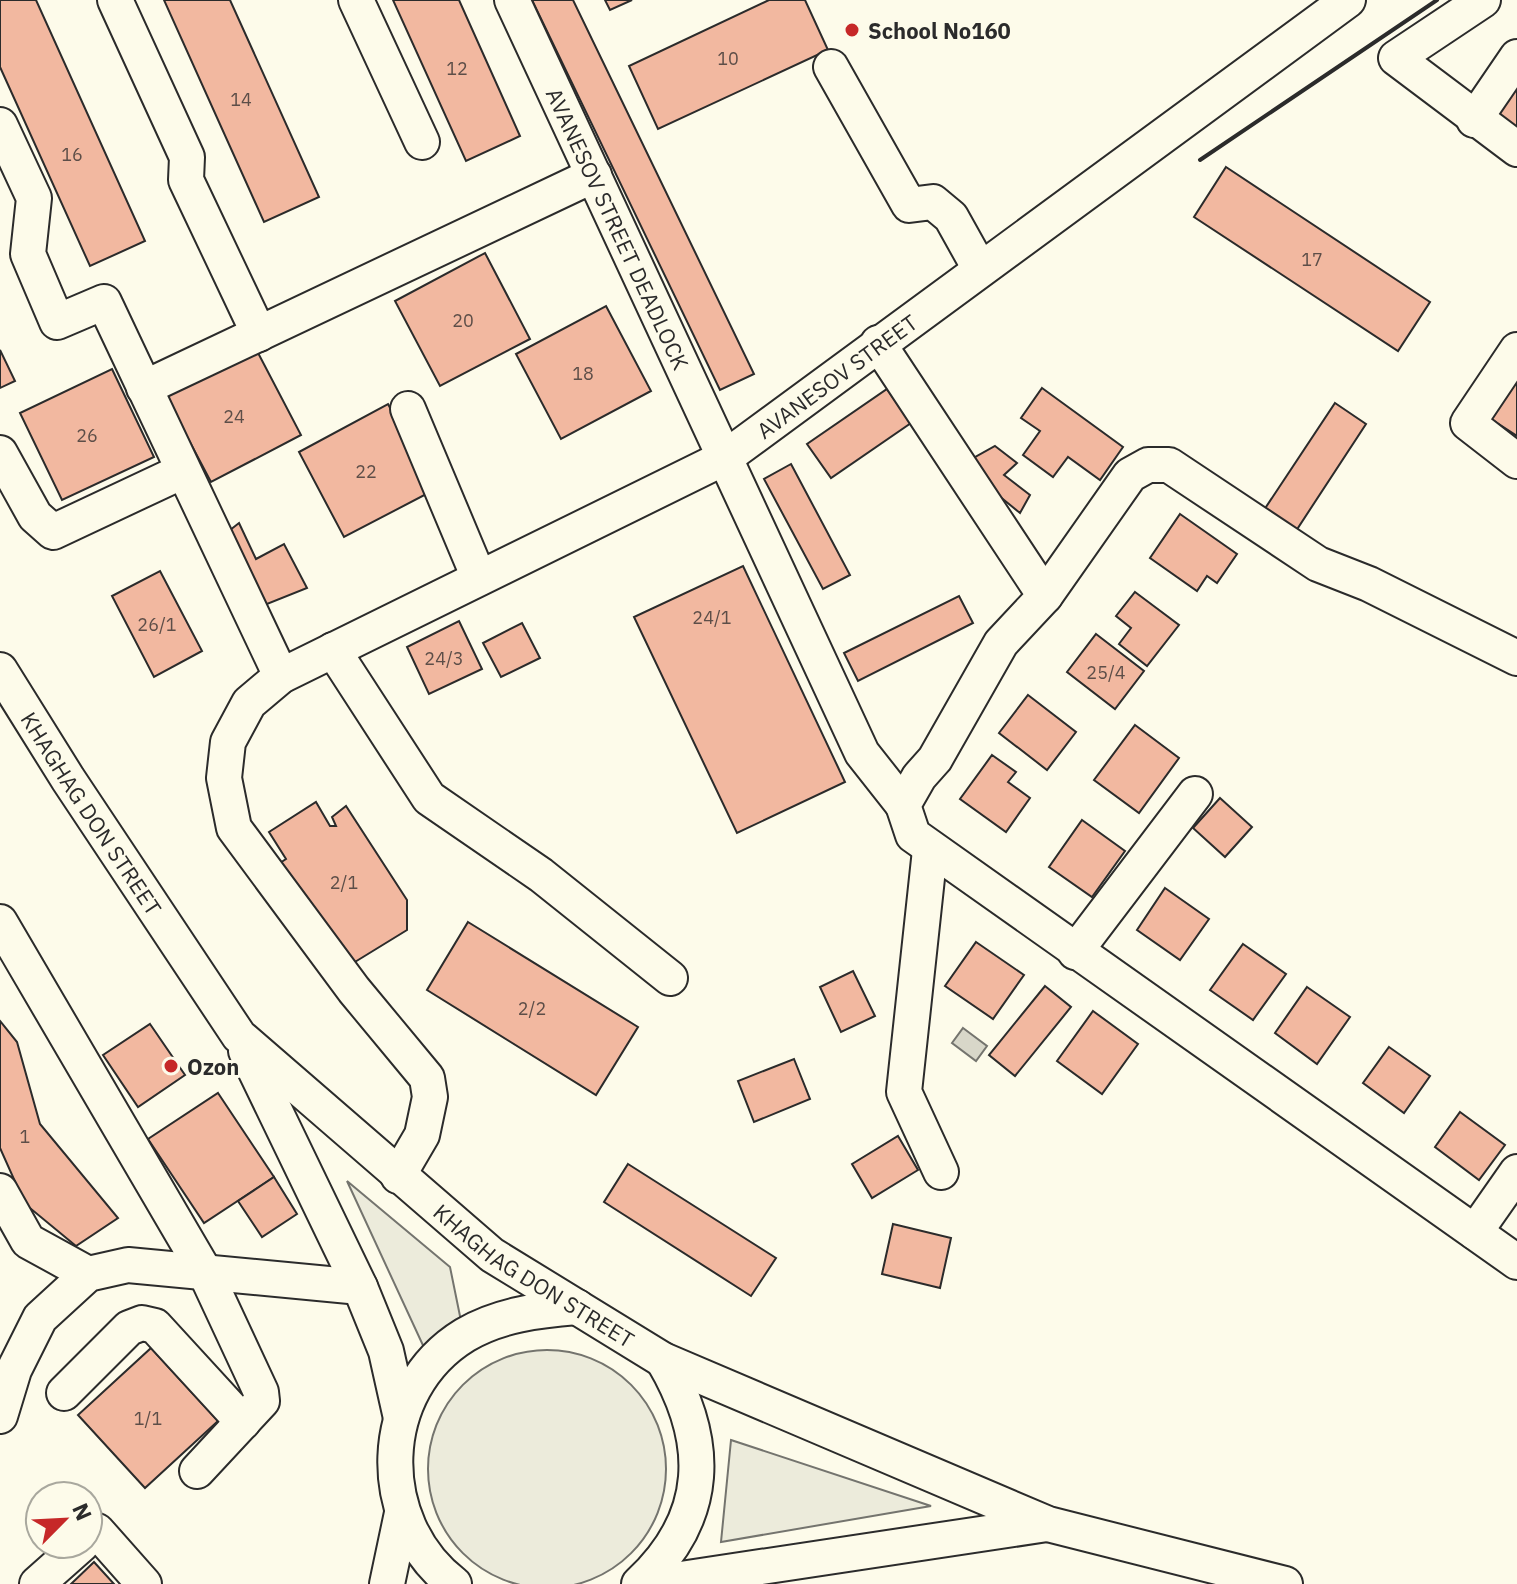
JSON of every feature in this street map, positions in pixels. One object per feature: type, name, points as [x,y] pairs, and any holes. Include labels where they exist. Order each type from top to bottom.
[{"type":"street","points":[[115,0],[187,157],[186,180],[259,334]]},
{"type":"street","points":[[356,0],[422,142]]},
{"type":"street","name":"AVANESOV STREET DEADLOCK","points":[[512,0],[862,753],[903,805],[913,835],[930,850],[1517,1262]]},
{"type":"street","name":"AVANESOV STREET","points":[[398,1176],[422,1135],[430,1097],[427,1078],[354,990],[234,828],[224,778],[228,742],[249,703],[281,676],[726,457],[1348,0]]},
{"type":"street","points":[[1483,0],[1396,58],[1474,120],[1517,149]]},
{"type":"street","points":[[1474,120],[1517,57]]},
{"type":"street","points":[[831,67],[909,205],[933,202],[951,217],[980,269]]},
{"type":"street","points":[[0,125],[34,198],[14,259],[57,322],[104,302],[281,676]]},
{"type":"street","points":[[144,388],[594,175]]},
{"type":"street","points":[[878,343],[1045,596]]},
{"type":"street","points":[[1517,350],[1468,423],[1517,461]]},
{"type":"street","points":[[408,409],[479,578]]},
{"type":"street","points":[[0,453],[35,516],[53,532],[183,471]]},
{"type":"street","points":[[903,805],[919,777],[935,759],[1001,643],[1045,596],[1130,475],[1148,465],[1169,465],[1318,564],[1369,584],[1517,658]]},
{"type":"street","points":[[333,650],[429,798],[541,875],[670,978]]},
{"type":"street","name":"KHAGHAG DON STREET","points":[[0,670],[239,1036],[492,1255],[663,1360],[1048,1524],[1285,1584]]},
{"type":"street","points":[[0,707],[37,727]]},
{"type":"street","points":[[1075,952],[1195,794]]},
{"type":"street","points":[[930,850],[904,1092],[941,1172]]},
{"type":"street","points":[[0,922],[206,1274],[261,1392],[262,1401],[197,1471]]},
{"type":"street","points":[[239,1036],[360,1287],[386,1351],[401,1418]]},
{"type":"street","points":[[1475,1232],[1517,1172]]},
{"type":"street","points":[[0,1191],[28,1241],[88,1274]]},
{"type":"street","points":[[0,1416],[14,1370],[40,1318],[88,1274],[128,1265],[360,1287]]},
{"type":"street","points":[[454,1584],[418,1546],[402,1513],[394,1465],[401,1418],[425,1371],[464,1336],[512,1316],[577,1307]]},
{"type":"street","points":[[64,1393],[129,1328],[149,1323],[243,1422]]},
{"type":"street","points":[[639,1584],[673,1547],[685,1524],[697,1472],[693,1421],[683,1394],[663,1360]]},
{"type":"street","points":[[387,1584],[402,1513]]},
{"type":"street","points":[[648,1584],[1048,1524]]},
{"type":"street","points":[[104,1539],[144,1584]]},
{"type":"street","points":[[37,1584],[64,1560]]},
{"type":"shaded area","points":[[963,1028],[987,1046],[976,1061],[952,1043]]},
{"type":"shaded area","points":[[347,1181],[450,1267],[461,1321],[427,1354]]},
{"type":"shaded area","points":[[547,1350],[570,1352],[593,1359],[631,1385],[657,1423],[664,1446],[664,1492],[657,1515],[631,1553],[593,1579],[570,1586],[547,1588],[524,1586],[501,1579],[463,1553],[437,1515],[430,1492],[428,1469],[430,1446],[437,1423],[463,1385],[501,1359],[524,1352]]},
{"type":"shaded area","points":[[731,1440],[931,1506],[721,1542]]},
{"type":"building","points":[[0,0],[36,0],[145,241],[90,266],[0,67]]},
{"type":"building","points":[[164,0],[230,0],[319,197],[264,222]]},
{"type":"building","points":[[393,0],[459,0],[520,136],[466,161]]},
{"type":"building","points":[[532,0],[573,0],[754,374],[720,390]]},
{"type":"building","points":[[605,0],[632,0],[610,10]]},
{"type":"building","points":[[769,0],[805,0],[828,50],[658,129],[629,66]]},
{"type":"building","points":[[1517,80],[1517,131],[1494,115]]},
{"type":"building","points":[[1226,167],[1430,302],[1398,351],[1194,217]]},
{"type":"building","points":[[485,253],[530,339],[440,386],[395,301]]},
{"type":"building","points":[[606,306],[651,391],[561,439],[516,354]]},
{"type":"building","points":[[256,349],[301,435],[211,482],[166,397]]},
{"type":"building","points":[[0,350],[15,381],[0,388]]},
{"type":"building","points":[[112,369],[154,457],[62,500],[20,413]]},
{"type":"building","points":[[1517,380],[1517,436],[1491,419]]},
{"type":"building","points":[[1042,388],[1123,447],[1100,480],[1068,457],[1053,477],[1023,455],[1040,431],[1021,418]]},
{"type":"building","points":[[887,389],[911,423],[831,478],[807,444]]},
{"type":"building","points":[[1335,403],[1366,424],[1292,537],[1260,516]]},
{"type":"building","points":[[388,404],[434,490],[344,537],[299,452]]},
{"type":"building","points":[[995,446],[1017,463],[1004,475],[1030,495],[1020,513],[961,465]]},
{"type":"building","points":[[791,464],[850,575],[823,589],[764,479]]},
{"type":"building","points":[[1180,514],[1237,554],[1217,583],[1207,576],[1197,591],[1150,558]]},
{"type":"building","points":[[239,523],[256,559],[284,544],[307,588],[257,608],[225,534]]},
{"type":"building","points":[[743,566],[845,782],[737,833],[634,617]]},
{"type":"building","points":[[160,571],[202,651],[154,677],[112,596]]},
{"type":"building","points":[[1135,592],[1179,625],[1147,666],[1119,644],[1131,628],[1116,616]]},
{"type":"building","points":[[959,596],[973,623],[858,681],[844,653]]},
{"type":"building","points":[[459,621],[482,669],[429,694],[407,647]]},
{"type":"building","points":[[522,623],[540,658],[501,677],[483,643]]},
{"type":"building","points":[[1096,634],[1144,671],[1115,709],[1067,672]]},
{"type":"building","points":[[1028,695],[1076,732],[1047,770],[999,733]]},
{"type":"building","points":[[1135,725],[1179,758],[1139,813],[1094,780]]},
{"type":"building","points":[[992,755],[1016,772],[1008,782],[1030,798],[1006,832],[960,799]]},
{"type":"building","points":[[1220,798],[1252,827],[1225,857],[1193,828]]},
{"type":"building","points":[[316,802],[330,826],[336,826],[332,817],[346,806],[407,900],[407,930],[350,965],[280,863],[286,859],[269,832]]},
{"type":"building","points":[[1082,820],[1125,851],[1092,897],[1049,867]]},
{"type":"building","points":[[1165,888],[1209,919],[1180,960],[1137,930]]},
{"type":"building","points":[[468,922],[638,1027],[596,1095],[427,990]]},
{"type":"building","points":[[976,942],[1024,975],[993,1019],[945,986]]},
{"type":"building","points":[[1243,944],[1286,974],[1253,1020],[1210,990]]},
{"type":"building","points":[[853,971],[875,1016],[841,1032],[820,987]]},
{"type":"building","points":[[1045,986],[1071,1007],[1015,1076],[989,1055]]},
{"type":"building","points":[[1307,987],[1350,1017],[1317,1064],[1275,1033]]},
{"type":"building","points":[[1093,1011],[1138,1044],[1102,1094],[1057,1061]]},
{"type":"building","points":[[0,1021],[17,1042],[40,1124],[118,1218],[76,1246],[25,1204],[0,1148]]},
{"type":"building","points":[[150,1024],[185,1075],[138,1107],[103,1055]]},
{"type":"building","points":[[1389,1047],[1430,1076],[1404,1113],[1363,1083]]},
{"type":"building","points":[[794,1059],[810,1099],[754,1122],[738,1081]]},
{"type":"building","points":[[218,1093],[274,1177],[204,1223],[148,1139]]},
{"type":"building","points":[[1460,1112],[1505,1145],[1479,1180],[1435,1147]]},
{"type":"building","points":[[898,1136],[918,1170],[872,1198],[852,1164]]},
{"type":"building","points":[[628,1164],[776,1258],[751,1296],[604,1202]]},
{"type":"building","points":[[274,1177],[297,1214],[262,1237],[238,1201]]},
{"type":"building","points":[[893,1224],[951,1238],[940,1288],[882,1274]]},
{"type":"building","points":[[151,1348],[218,1421],[145,1488],[78,1415]]},
{"type":"building","points":[[94,1562],[114,1584],[71,1584]]},
{"type":"wall","points":[[1200,160],[1437,0]]},
{"type":"place","name":"School No160","points":[[852,30]]},
{"type":"place","name":"Ozon","points":[[171,1066]]}]
